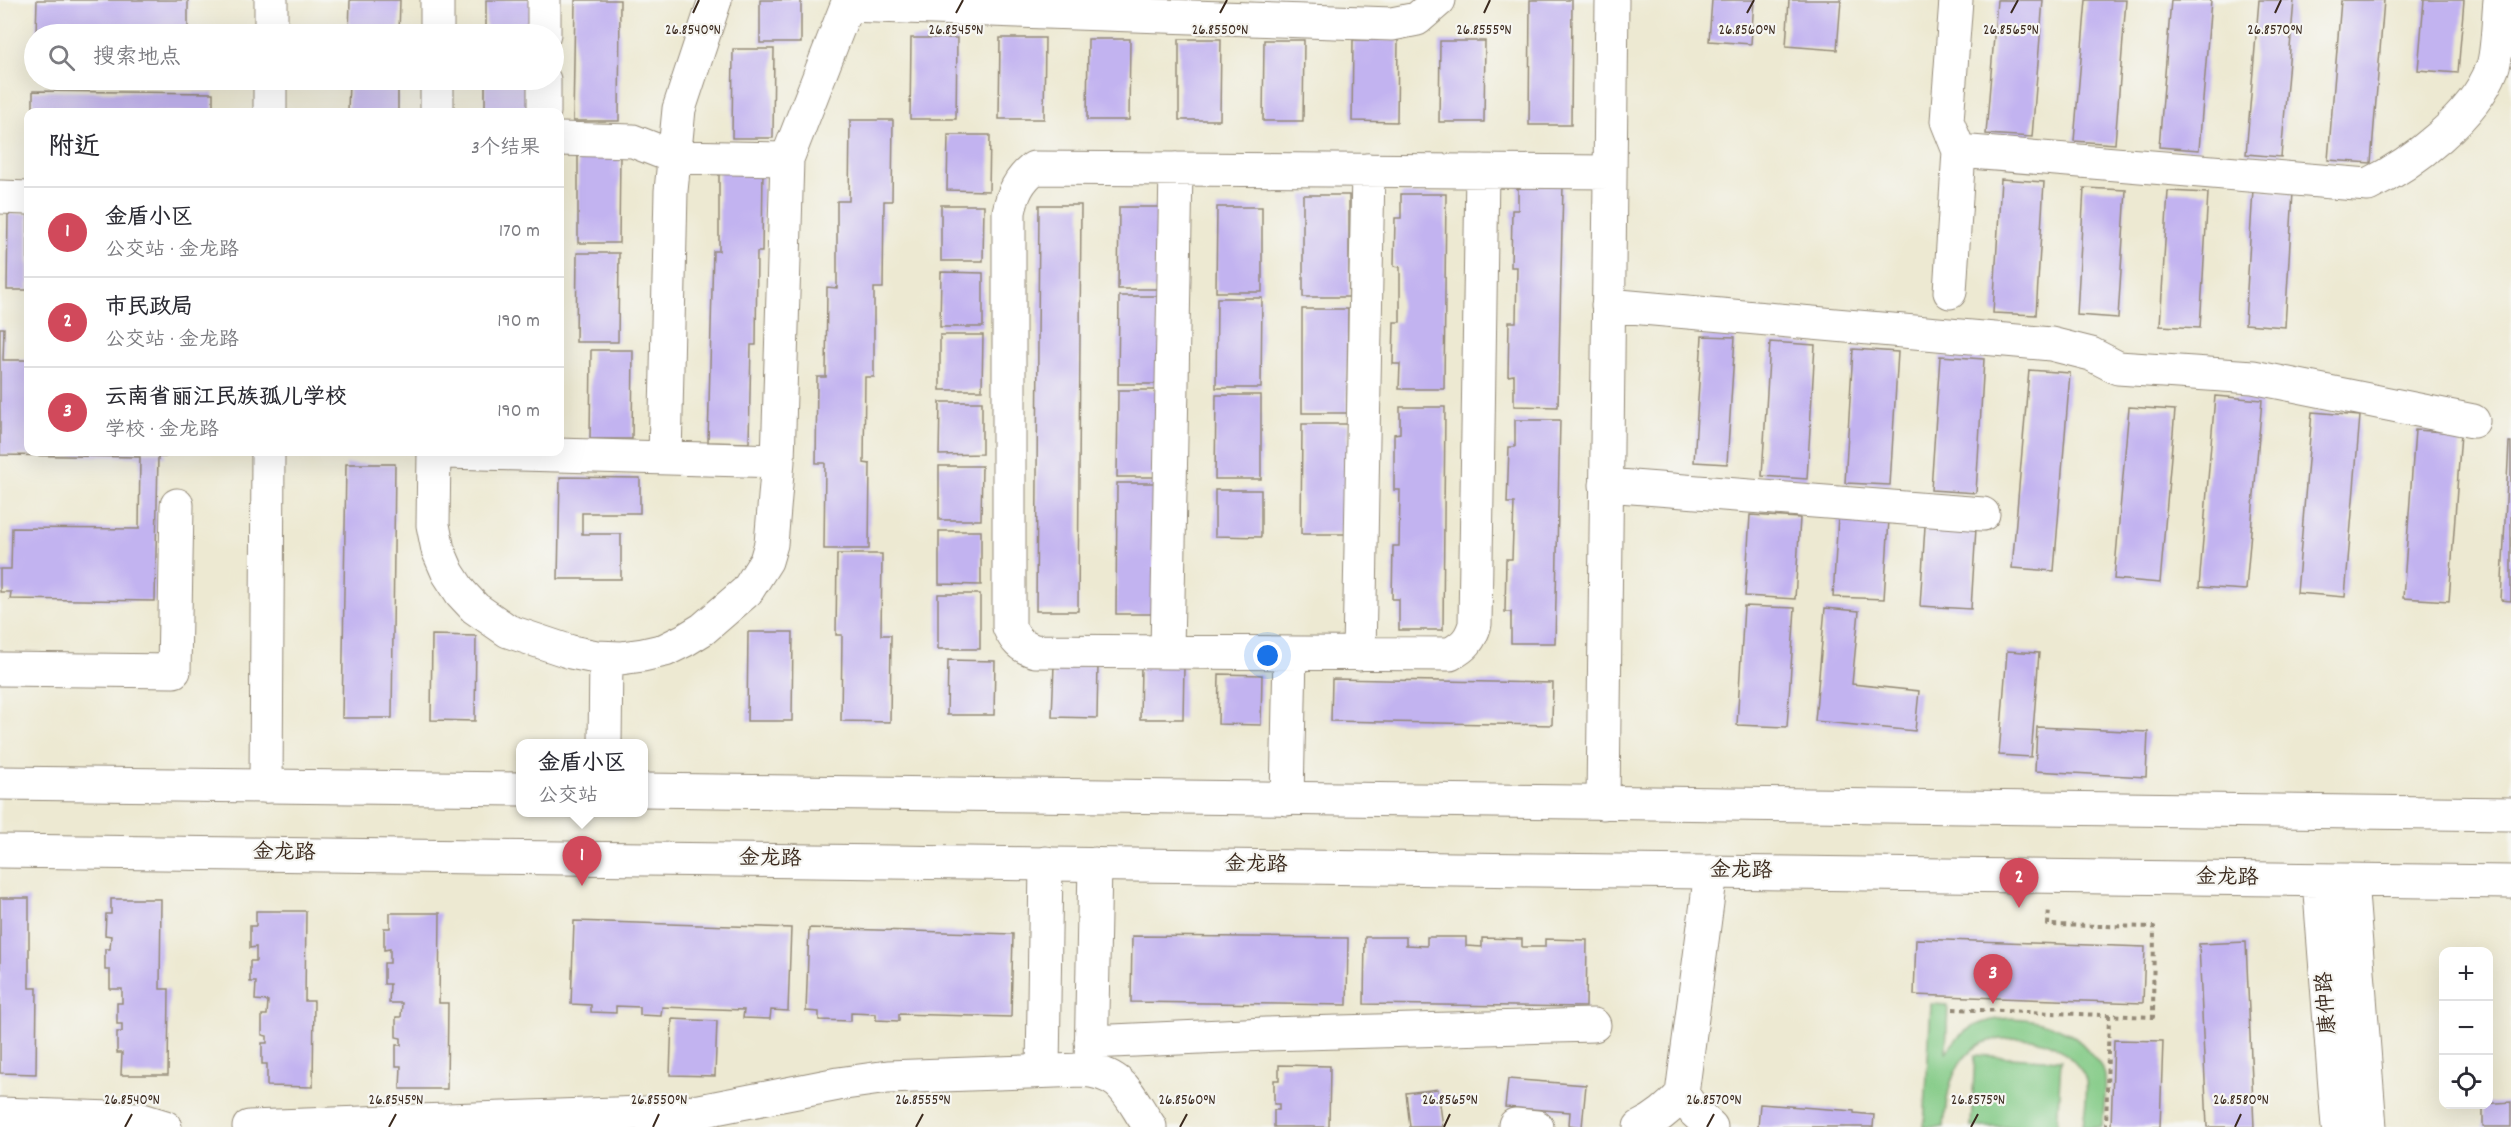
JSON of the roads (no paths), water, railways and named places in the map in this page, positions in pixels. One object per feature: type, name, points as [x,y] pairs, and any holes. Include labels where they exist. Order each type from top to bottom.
[{"type":"main road","points":[[271,0],[271,24]]},
{"type":"main road","points":[[437,24],[438,0]]},
{"type":"main road","points":[[544,0],[544,24]]},
{"type":"main road","points":[[665,458],[671,191],[679,109],[715,0]]},
{"type":"main road","points":[[434,456],[433,525],[438,550],[448,573],[461,593],[491,621],[508,631],[571,652],[606,658],[644,655],[675,645],[704,629],[747,591],[758,577],[771,544],[778,462],[787,159],[848,3],[1171,8],[1392,24],[1417,19],[1439,0]]},
{"type":"main road","points":[[1603,803],[1611,0]]},
{"type":"main road","points":[[1950,292],[1959,151],[1947,121],[1956,0]]},
{"type":"main road","points":[[1959,151],[2368,185],[2411,161],[2436,142],[2458,119],[2476,95],[2492,69],[2500,0]]},
{"type":"main road","points":[[270,90],[270,108]]},
{"type":"main road","points":[[436,108],[437,90]]},
{"type":"main road","points":[[544,90],[544,108]]},
{"type":"main road","points":[[564,139],[633,141],[674,157],[787,159]]},
{"type":"main road","points":[[1482,171],[1475,612],[1472,633],[1460,649],[1450,654],[1035,651],[1020,644],[1008,627],[1009,212],[1012,196],[1020,182],[1034,168],[1368,170],[1610,172]]},
{"type":"main road","points":[[1167,652],[1176,169]]},
{"type":"main road","points":[[1359,654],[1368,170]]},
{"type":"main road","points":[[0,197],[24,198]]},
{"type":"main road","points":[[1608,305],[2051,344],[2091,354],[2118,368],[2253,377],[2473,421]]},
{"type":"main road","points":[[564,455],[778,462]]},
{"type":"main road","points":[[266,786],[268,456]]},
{"type":"main road","points":[[1606,485],[1983,514]]},
{"type":"main road","points":[[0,669],[174,671],[177,505]]},
{"type":"main road","points":[[1287,799],[1290,653]]},
{"type":"main road","points":[[605,739],[606,658]]},
{"type":"main road","points":[[0,783],[516,789]]},
{"type":"main road","points":[[648,790],[2511,814]]},
{"type":"main road","name":"金龙路","points":[[0,851],[2511,882]]},
{"type":"main road","points":[[1042,1071],[1046,864]]},
{"type":"main road","points":[[1095,864],[1091,1056],[1119,1081],[1150,1127]]},
{"type":"main road","points":[[1640,1127],[1666,1110],[1682,1094],[1711,872]]},
{"type":"main road","name":"康仲路","points":[[2319,880],[2338,1127]]},
{"type":"main road","name":"康仲路","points":[[2351,880],[2370,1127]]},
{"type":"main road","points":[[249,1127],[545,1121],[700,1111],[838,1084],[888,1077],[1042,1071],[1091,1056],[1278,1034],[1594,1025]]},
{"type":"main road","points":[[1682,1094],[1695,1112],[1711,1127]]},
{"type":"main road","points":[[0,1113],[139,1119],[165,1127]]},
{"type":"place","name":"金盾小区","points":[[582,886]]},
{"type":"place","name":"市民政局","points":[[2019,908]]},
{"type":"place","name":"云南省丽江民族孤儿学校","points":[[1993,1004]]}]
